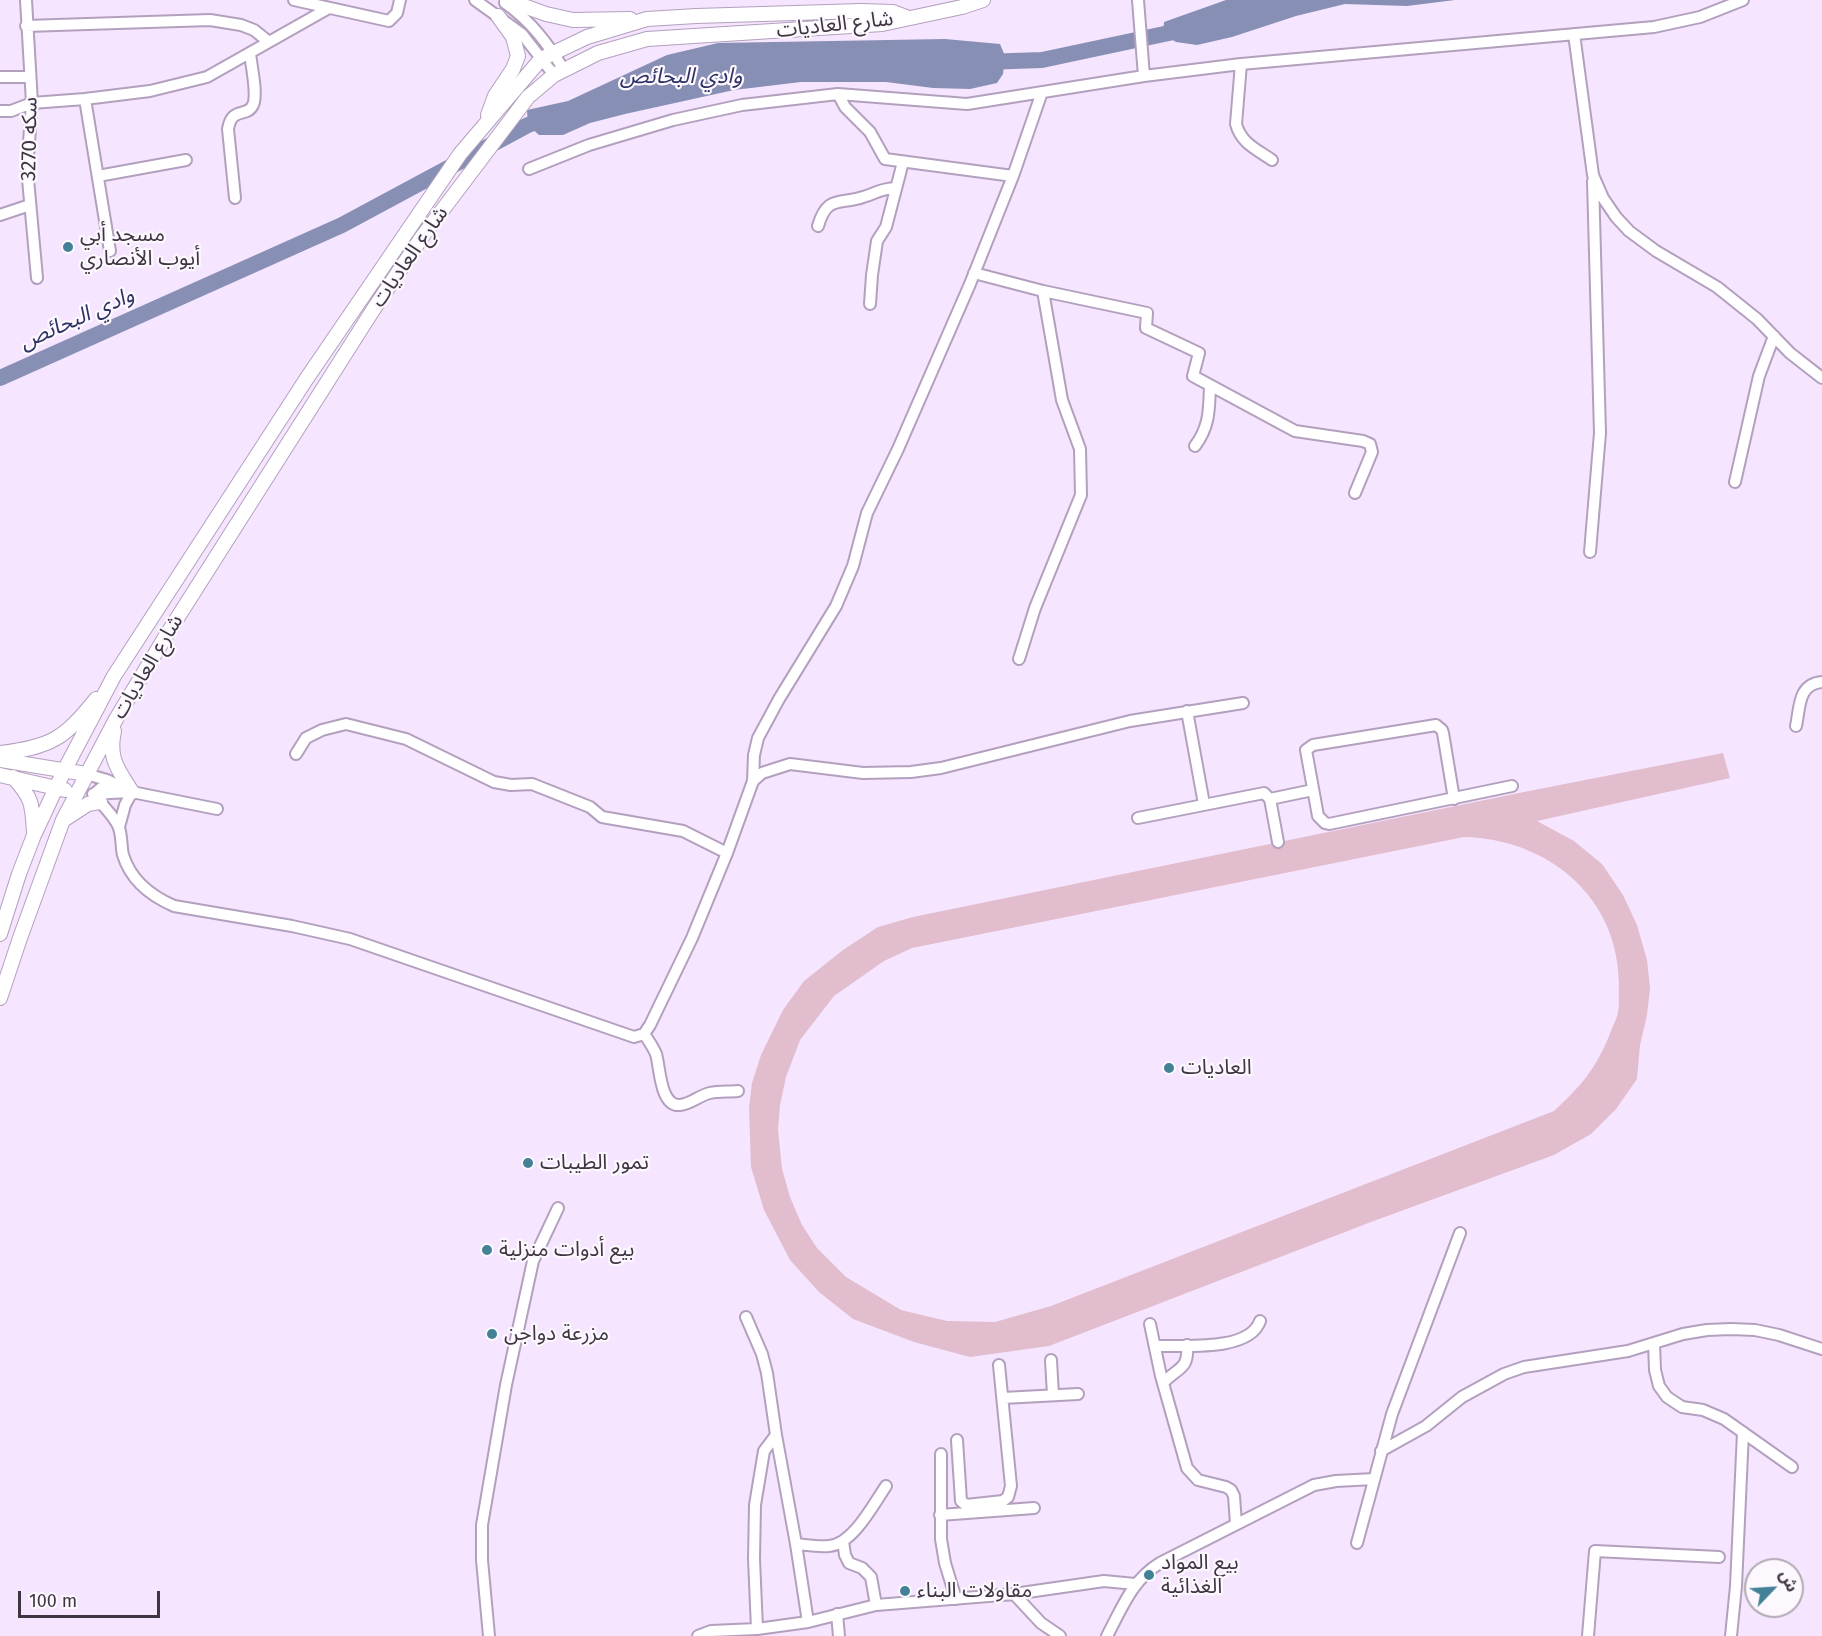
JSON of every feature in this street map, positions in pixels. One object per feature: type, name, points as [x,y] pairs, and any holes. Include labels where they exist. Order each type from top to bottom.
[{"type":"main road","points":[[507,0],[546,14],[573,20],[647,20]]},
{"type":"main road","points":[[906,17],[962,7],[983,0]]},
{"type":"main road","name":"شارع العاديات","points":[[0,934],[19,873],[34,835],[64,771],[114,676],[307,378],[460,154],[547,56],[587,37],[647,20],[696,16],[861,11],[893,12],[906,17]]},
{"type":"main road","points":[[484,125],[495,96],[513,69],[518,56],[513,37],[498,15]]},
{"type":"main road","name":"شارع العاديات","points":[[0,998],[63,820],[116,719],[372,310],[422,237],[528,97],[559,73],[598,53],[647,39],[882,24],[906,17]]},
{"type":"main road","points":[[0,753],[41,746],[54,740],[71,727],[114,676]]},
{"type":"main road","points":[[116,719],[111,746],[112,755],[116,767],[132,792]]},
{"type":"main road","points":[[0,760],[86,774]]},
{"type":"main road","points":[[7,776],[76,792]]},
{"type":"main road","points":[[7,776],[27,792],[32,805],[34,835]]},
{"type":"main road","points":[[63,820],[97,798]]},
{"type":"street","name":"سكه 3270","points":[[26,0],[32,102],[27,168],[37,278]]},
{"type":"street","points":[[294,0],[389,21],[397,13],[400,0]]},
{"type":"street","points":[[475,0],[522,34],[547,56],[559,73]]},
{"type":"street","points":[[501,0],[522,15],[546,41],[547,56]]},
{"type":"street","points":[[529,169],[589,145],[674,120],[742,105],[838,94],[967,104],[1144,76],[1241,64],[1671,24],[1719,10],[1743,0]]},
{"type":"street","points":[[1142,1],[1144,76]]},
{"type":"street","points":[[0,111],[11,111],[32,102],[86,99],[150,91],[207,77],[329,8]]},
{"type":"street","points":[[26,26],[210,20],[241,25],[254,30],[269,42]]},
{"type":"street","points":[[1574,34],[1593,175],[1600,433],[1590,552]]},
{"type":"street","points":[[235,198],[228,129],[230,120],[235,115],[249,110],[253,105],[250,52]]},
{"type":"street","points":[[1241,64],[1236,124],[1238,133],[1244,142],[1272,159]]},
{"type":"street","points":[[0,76],[30,78]]},
{"type":"street","points":[[132,792],[125,805],[119,827],[123,854],[128,868],[154,896],[174,906],[292,926],[350,939],[629,1036],[644,1034],[692,939],[727,853],[753,781],[753,755],[758,738],[836,606],[853,566],[867,513],[898,449],[974,273],[1013,176],[1042,92]]},
{"type":"street","points":[[838,94],[845,107],[870,132],[885,159],[1013,176]]},
{"type":"street","points":[[86,99],[110,251]]},
{"type":"street","points":[[98,176],[186,160]]},
{"type":"street","points":[[870,304],[877,241],[886,227],[894,204],[903,162]]},
{"type":"street","points":[[1593,175],[1602,198],[1629,231],[1656,251],[1717,287],[1757,319],[1790,353],[1822,378]]},
{"type":"street","points":[[818,226],[820,216],[828,206],[842,200],[862,198],[879,189],[896,188]]},
{"type":"street","points":[[0,214],[30,205]]},
{"type":"street","points":[[974,273],[1042,291],[1147,313],[1146,328],[1199,353],[1193,376],[1210,386],[1295,431],[1370,444],[1372,452],[1355,493]]},
{"type":"street","points":[[1019,659],[1035,608],[1082,495],[1080,449],[1062,400],[1042,291]]},
{"type":"street","points":[[1735,482],[1759,376],[1774,336]]},
{"type":"street","points":[[1195,446],[1205,433],[1210,386]]},
{"type":"street","points":[[1797,726],[1801,696],[1805,688],[1822,682]]},
{"type":"street","points":[[753,781],[762,773],[790,764],[863,773],[911,772],[941,768],[1130,721],[1244,703]]},
{"type":"street","points":[[1187,711],[1204,804]]},
{"type":"street","points":[[296,754],[306,738],[322,730],[346,724],[406,739],[494,782],[511,785],[532,784],[590,807],[602,818],[683,831],[727,853]]},
{"type":"street","points":[[1454,799],[1443,733],[1436,725],[1310,745],[1306,753],[1318,816],[1324,823],[1329,824],[1454,799],[1512,786]]},
{"type":"street","points":[[86,774],[132,792],[218,809]]},
{"type":"street","points":[[97,798],[101,788],[113,783]]},
{"type":"street","points":[[1270,799],[1312,790]]},
{"type":"street","points":[[76,792],[97,798],[132,792]]},
{"type":"street","points":[[1138,818],[1264,793],[1270,799],[1278,842]]},
{"type":"street","points":[[97,798],[119,827]]},
{"type":"street","points":[[644,1034],[657,1057],[662,1088],[674,1105],[679,1106],[710,1093],[738,1091]]},
{"type":"street","points":[[489,1636],[482,1560],[482,1525],[506,1385],[533,1261],[558,1208]]},
{"type":"street","points":[[1357,1543],[1392,1414],[1460,1233]]},
{"type":"street","points":[[746,1317],[765,1363],[796,1544],[802,1623],[798,1636]]},
{"type":"street","points":[[1156,1346],[1221,1343],[1246,1338],[1255,1331],[1260,1321]]},
{"type":"street","points":[[1150,1324],[1163,1383],[1187,1468],[1198,1480],[1226,1486],[1231,1490],[1234,1496],[1236,1524]]},
{"type":"street","points":[[1381,1451],[1426,1426],[1462,1397],[1514,1369],[1628,1351],[1683,1334],[1731,1329],[1779,1335],[1822,1349]]},
{"type":"street","points":[[1654,1343],[1655,1370],[1659,1386],[1667,1397],[1682,1407],[1703,1410],[1724,1419],[1792,1467]]},
{"type":"street","points":[[1163,1383],[1184,1366],[1187,1361],[1187,1345]]},
{"type":"street","points":[[1051,1360],[1053,1395]]},
{"type":"street","points":[[957,1440],[963,1504],[997,1502],[1008,1497],[1011,1486],[999,1365]]},
{"type":"street","points":[[1003,1398],[1078,1394]]},
{"type":"street","points":[[1731,1636],[1737,1586],[1743,1432]]},
{"type":"street","points":[[753,1632],[755,1505],[764,1451],[776,1435]]},
{"type":"street","points":[[941,1454],[940,1515],[943,1551],[956,1599]]},
{"type":"street","points":[[1107,1636],[1135,1584],[1150,1569],[1160,1563],[1314,1485],[1374,1479]]},
{"type":"street","points":[[796,1544],[829,1546],[843,1541],[856,1528],[886,1486]]},
{"type":"street","points":[[940,1515],[1034,1508]]},
{"type":"street","points":[[843,1541],[849,1563],[862,1568],[871,1577],[876,1605]]},
{"type":"street","points":[[1588,1636],[1596,1551],[1719,1557]]},
{"type":"street","points":[[698,1636],[711,1631],[753,1632],[876,1605],[1014,1594],[1104,1581],[1135,1584]]},
{"type":"street","points":[[1014,1594],[1041,1623],[1060,1636]]},
{"type":"street","points":[[837,1614],[839,1636]]},
{"type":"shaded area","points":[[1723,753],[1730,778],[1537,821],[1574,841],[1602,864],[1623,895],[1637,925],[1647,960],[1650,988],[1640,1045],[1637,1079],[1616,1109],[1591,1134],[1554,1155],[1371,1222],[1049,1346],[970,1357],[914,1342],[853,1319],[819,1292],[790,1260],[764,1210],[751,1167],[749,1108],[752,1083],[761,1055],[783,1010],[804,981],[843,950],[878,927],[913,917]],"holes":[[[1464,837],[1495,840],[1524,849],[1550,862],[1573,879],[1592,900],[1607,925],[1616,953],[1619,985],[1619,1009],[1616,1020],[1593,1067],[1580,1085],[1554,1111],[1051,1306],[995,1322],[947,1321],[901,1310],[846,1277],[817,1248],[802,1225],[790,1197],[782,1169],[778,1130],[786,1077],[800,1040],[834,996],[884,961],[912,948]]]},
{"type":"water","points":[[1226,0],[1455,0],[1407,6],[1345,4],[1197,45],[1176,42],[1163,34],[1164,22]]},
{"type":"water","name":"وادي البحائص","points":[[945,39],[1000,44],[1005,56],[1003,74],[997,83],[970,89],[933,88],[886,82],[801,82],[734,90],[625,114],[590,123],[563,135],[539,135],[528,125],[527,110],[568,101],[667,55],[718,43]]},
{"type":"waterway","name":"وادي البحائص","points":[[984,62],[1042,60],[1183,30]]},
{"type":"waterway","name":"وادي البحائص","points":[[0,378],[342,225],[528,125],[549,118]]},
{"type":"place","name":"مسجد أبي أيوب الأنصاري","points":[[68,247]]},
{"type":"place","name":"العاديات","points":[[1169,1068]]},
{"type":"place","name":"تمور الطيبات","points":[[528,1163]]},
{"type":"place","name":"بيع أدوات منزلية","points":[[487,1250]]},
{"type":"place","name":"مزرعة دواجن","points":[[492,1334]]},
{"type":"place","name":"بيع المواد الغذائية","points":[[1149,1575]]},
{"type":"place","name":"مقاولات البناء","points":[[905,1591]]}]
